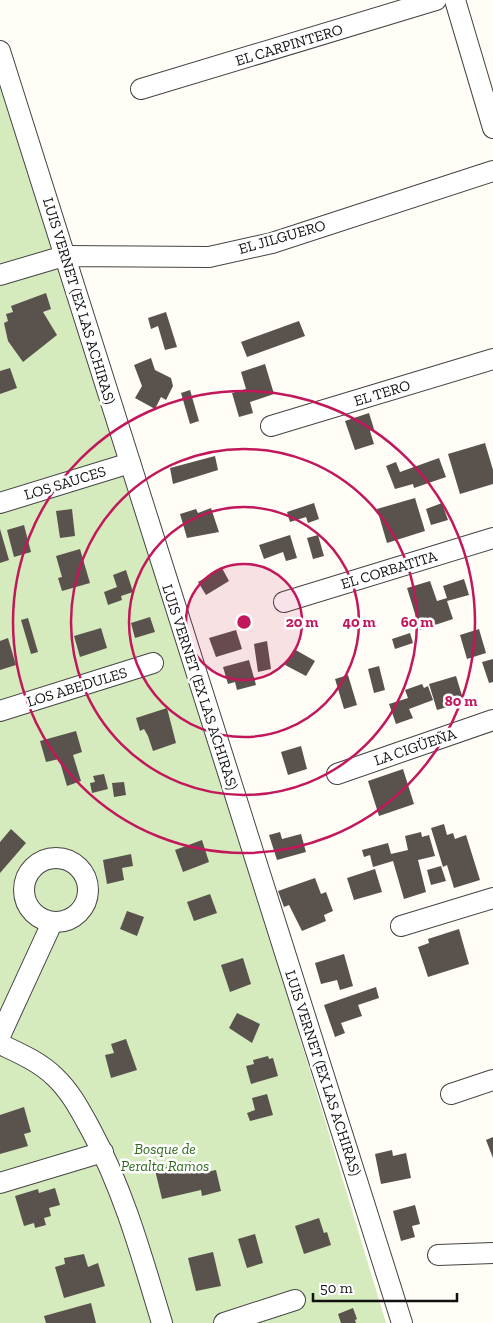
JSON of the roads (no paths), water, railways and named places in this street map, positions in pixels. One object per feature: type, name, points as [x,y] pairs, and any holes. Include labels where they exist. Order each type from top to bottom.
[{"type":"street","name":"EL CARPINTERO","points":[[141,90],[436,0]]},
{"type":"street","points":[[456,0],[493,128]]},
{"type":"street","name":"LUIS VERNET (EX LAS ACHIRAS)","points":[[0,51],[402,1323]]},
{"type":"street","name":"EL JILGUERO","points":[[0,275],[64,256],[210,257],[272,243],[493,171]]},
{"type":"street","name":"EL TERO","points":[[271,426],[493,359]]},
{"type":"street","name":"LOS SAUCES","points":[[0,503],[130,463]]},
{"type":"street","name":"EL CORBATITA","points":[[284,602],[493,538]]},
{"type":"street","name":"LOS ABEDULES","points":[[0,711],[153,663]]},
{"type":"street","name":"LA CIGÜEÑA","points":[[337,774],[493,720]]},
{"type":"street","points":[[401,926],[493,898]]},
{"type":"street","points":[[0,1036],[52,922]]},
{"type":"street","points":[[0,1044],[33,1060],[55,1077],[76,1103],[103,1152],[131,1219],[162,1323]]},
{"type":"street","points":[[450,1094],[493,1080]]},
{"type":"street","points":[[0,1183],[103,1152]]},
{"type":"street","points":[[438,1256],[493,1253]]},
{"type":"street","points":[[224,1323],[295,1300]]},
{"type":"park label","name":"Bosque de Peralta Ramos","points":[[165,1158]]}]
